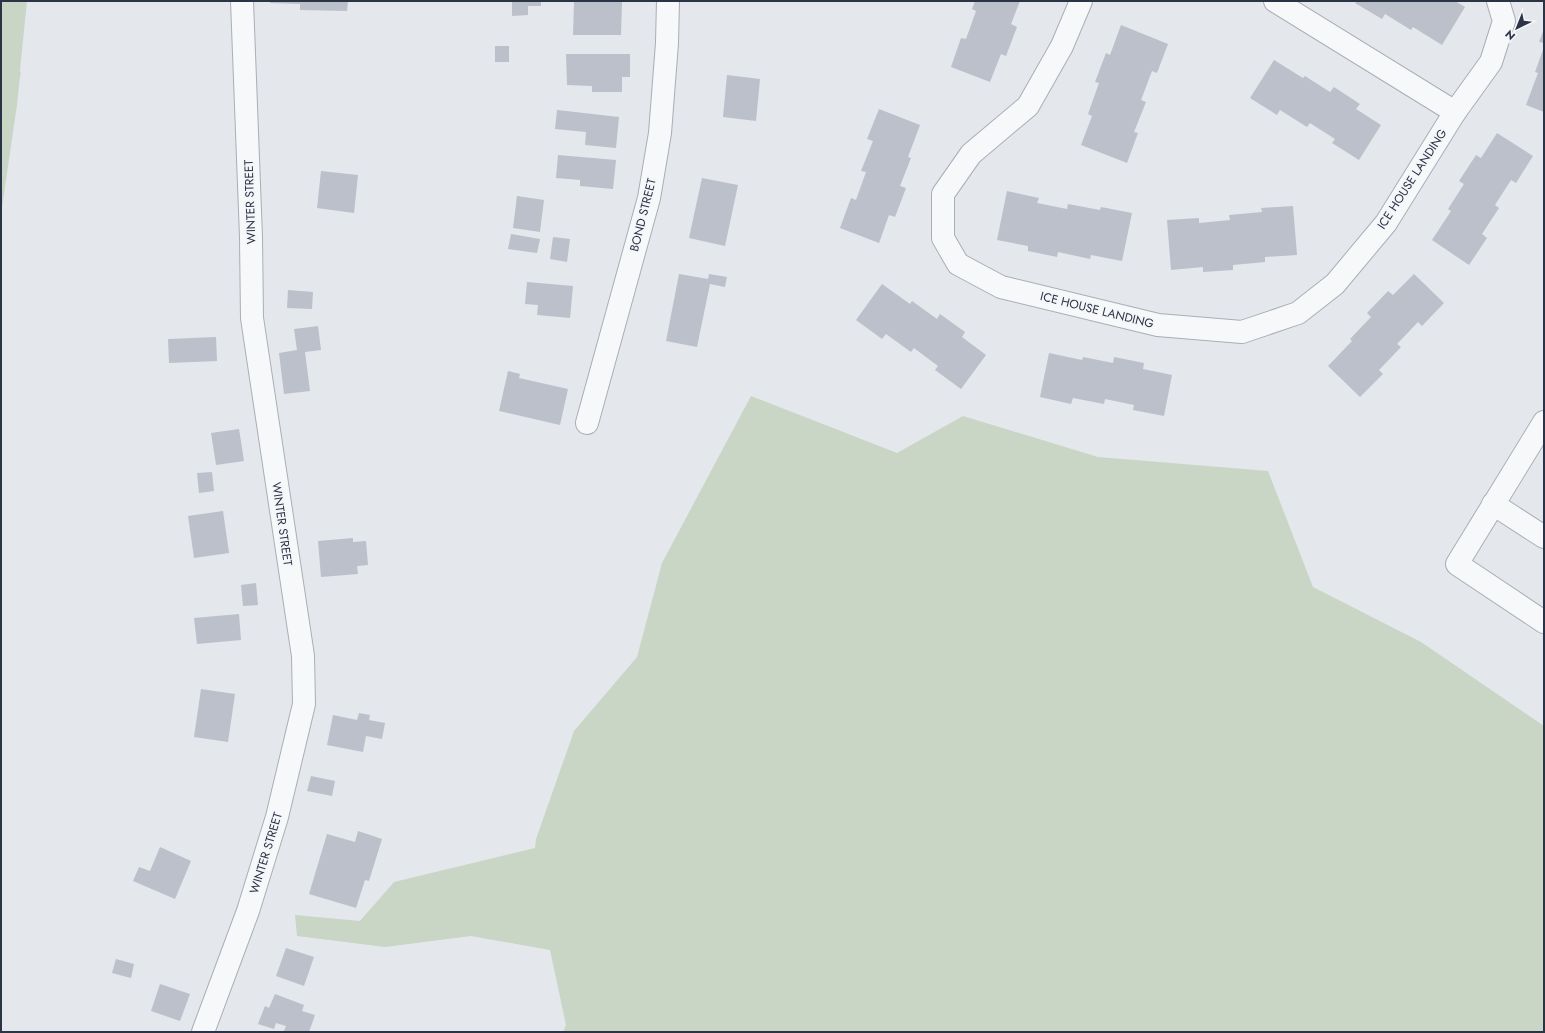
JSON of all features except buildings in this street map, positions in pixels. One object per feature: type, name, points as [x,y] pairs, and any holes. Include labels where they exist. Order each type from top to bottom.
[{"type":"street","name":"WINTER STREET","points":[[203,1032],[248,911],[277,817],[304,704],[303,656],[252,318],[251,237],[242,1]]},
{"type":"street","name":"BOND STREET","points":[[587,423],[649,198],[660,133],[667,43],[668,1]]},
{"type":"street","name":"ICE HOUSE LANDING","points":[[1081,1],[1062,46],[1028,106],[971,154],[943,194],[943,238],[958,264],[1001,287],[1158,325],[1242,332],[1298,313],[1335,284],[1386,223],[1455,112],[1491,62],[1504,21],[1498,1]]},
{"type":"street","points":[[1275,1],[1455,112]]},
{"type":"street","points":[[1544,422],[1457,564],[1544,622]]},
{"type":"street","points":[[1493,504],[1544,537]]},
{"type":"green space","points":[[1,1],[27,1],[20,70],[21,74],[1,214]]},
{"type":"green space","points":[[751,396],[897,453],[963,416],[1098,457],[1268,471],[1313,587],[1421,642],[1544,726],[1544,1032],[563,1032],[566,1025],[550,950],[471,936],[385,947],[297,936],[295,915],[360,921],[394,882],[535,848],[536,839],[574,731],[637,657],[662,563]]}]
